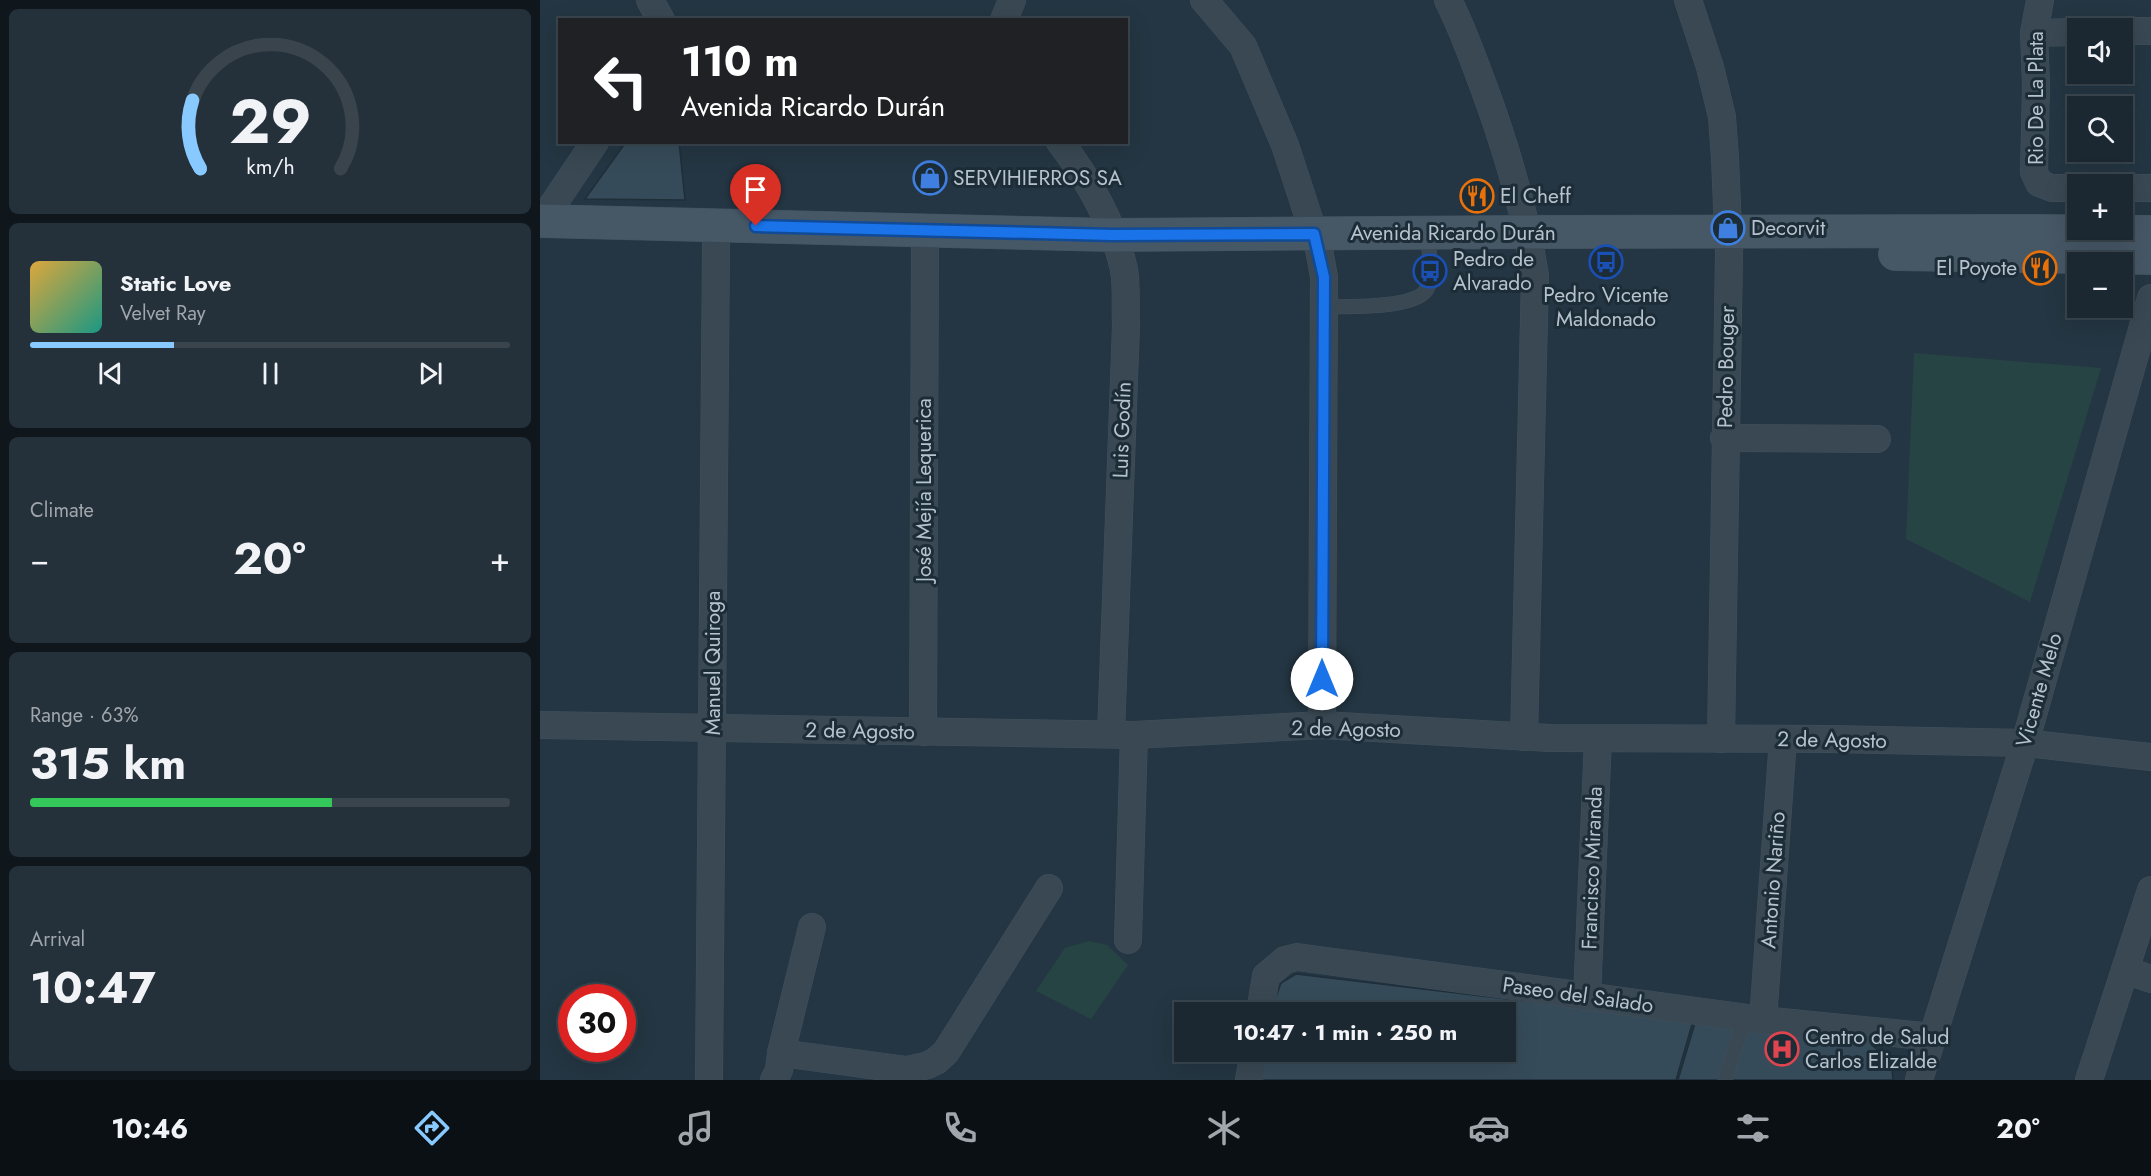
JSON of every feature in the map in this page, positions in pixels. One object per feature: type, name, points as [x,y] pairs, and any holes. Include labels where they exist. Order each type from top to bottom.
[{"type":"street","points":[[650,0],[660,18]]},
{"type":"street","points":[[1005,18],[1012,0]]},
{"type":"street","points":[[1204,0],[1243,46],[1285,145],[1316,241],[1324,277],[1322,725]]},
{"type":"street","points":[[1448,0],[1461,26],[1503,138],[1529,241],[1535,276],[1524,737]]},
{"type":"street","name":"Pedro Bouger","points":[[1688,0],[1710,67],[1722,117],[1728,243],[1720,739]]},
{"type":"street","name":"Rio De La Plata","points":[[2040,0],[2034,33],[2036,86],[2034,172],[2038,183],[2065,188]]},
{"type":"street","points":[[2133,32],[2151,31]]},
{"type":"street","points":[[2034,33],[2067,32]]},
{"type":"street","points":[[541,227],[594,144]]},
{"type":"street","name":"Luis Godín","points":[[1062,144],[1081,170],[1092,191],[1118,252],[1126,326],[1123,734],[1128,940]]},
{"type":"street","points":[[2133,188],[2151,188]]},
{"type":"street","name":"Avenida Ricardo Durán","points":[[541,227],[1118,252]]},
{"type":"street","name":"Avenida Ricardo Durán","points":[[541,227],[716,245],[1118,252],[1316,241],[1728,243],[2027,231],[2151,232]]},
{"type":"street","name":"Avenida Ricardo Durán","points":[[1316,241],[1430,249],[1529,241]]},
{"type":"street","name":"Avenida Ricardo Durán","points":[[1728,243],[1789,252],[2151,258]]},
{"type":"street","name":"Manuel Quiroga","points":[[709,1080],[716,245]]},
{"type":"street","name":"José Mejía Lequerica","points":[[923,732],[925,249]]},
{"type":"street","name":"Vicente Melo","points":[[1919,1080],[2025,743],[2151,298]]},
{"type":"street","points":[[1724,438],[1877,439]]},
{"type":"street","name":"2 de Agosto","points":[[540,725],[1123,734],[1322,725],[1598,739],[2025,743],[2151,757]]},
{"type":"street","name":"Francisco Miranda","points":[[1587,997],[1598,739]]},
{"type":"street","name":"Antonio Nariño","points":[[1754,1019],[1783,739]]},
{"type":"street","points":[[781,1053],[907,1070],[936,1061],[946,1052],[1049,888]]},
{"type":"street","points":[[2089,1080],[2151,890]]},
{"type":"street","points":[[774,1080],[779,1070],[781,1053],[812,927]]},
{"type":"street","name":"Paseo del Salado","points":[[1262,1002],[1266,976],[1285,960],[1297,957],[1754,1019],[1933,1037]]},
{"type":"street","points":[[2125,970],[2151,979]]},
{"type":"street","points":[[1249,1080],[1252,1062]]},
{"type":"lane","points":[[1324,307],[1402,302],[1421,297],[1428,287],[1430,249]]},
{"type":"lane","points":[[1725,1080],[1754,1019]]},
{"type":"green space","points":[[1914,353],[2101,368],[2030,602],[1906,539]]},
{"type":"green space","points":[[1089,941],[1107,945],[1128,965],[1091,1019],[1036,991],[1065,948]]},
{"type":"building","points":[[625,144],[679,144],[685,200],[585,199]]},
{"type":"building","points":[[1296,974],[1693,1021],[1676,1080],[1262,1080],[1265,1062],[1516,1062],[1516,1002],[1275,1002],[1281,983]]},
{"type":"building","name":"Centro de Salud Carlos Elizalde","points":[[1695,1023],[1862,1037],[1880,1052],[1892,1070],[1893,1080],[1678,1080]]},
{"type":"place","name":"SERVIHIERROS SA","points":[[930,178]]},
{"type":"place","name":"El Cheff","points":[[1477,196]]},
{"type":"place","name":"Decorvit","points":[[1728,228]]},
{"type":"place","name":"Pedro Vicente Maldonado","points":[[1606,262]]},
{"type":"place","name":"El Poyote","points":[[2040,268]]},
{"type":"place","name":"Pedro de Alvarado","points":[[1430,271]]},
{"type":"place","name":"Centro de Salud Carlos Elizalde","points":[[1782,1049]]},
{"type":"route","points":[[756,226],[1112,235],[1314,234],[1324,277],[1322,679]]}]
